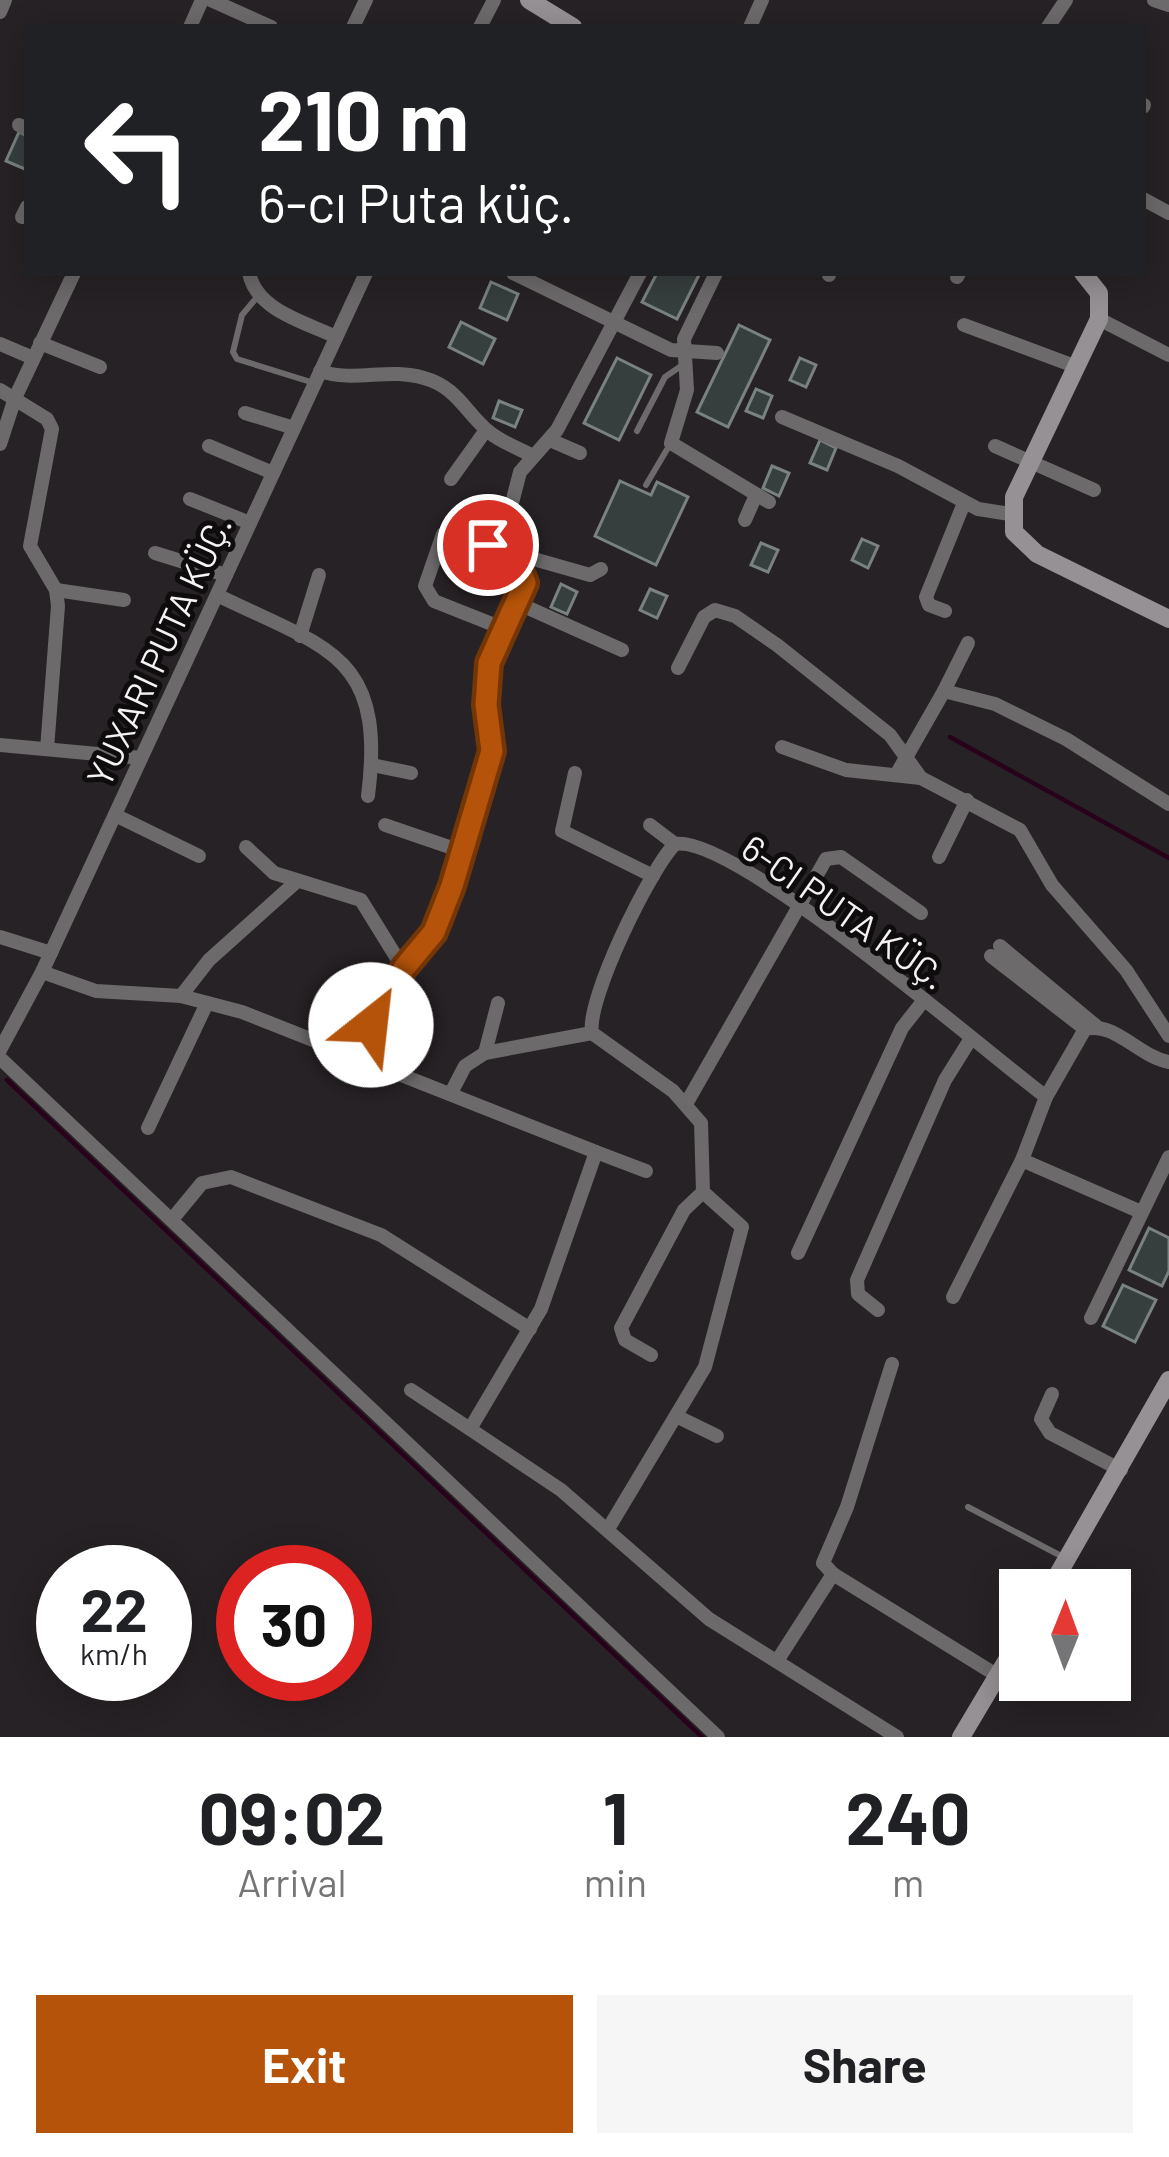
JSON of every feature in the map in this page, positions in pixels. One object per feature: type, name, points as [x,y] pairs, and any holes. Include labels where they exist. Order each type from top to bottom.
[{"type":"street","points":[[0,12],[5,0]]},
{"type":"street","points":[[207,0],[265,24]]},
{"type":"street","points":[[530,0],[543,21]]},
{"type":"street","points":[[1154,0],[1169,5]]},
{"type":"street","points":[[0,444],[7,394],[37,351],[73,276]]},
{"type":"street","points":[[250,276],[258,296],[337,337]]},
{"type":"street","points":[[365,276],[0,1054],[718,1737]]},
{"type":"street","points":[[519,276],[682,358],[717,353]]},
{"type":"street","points":[[355,1054],[404,968],[434,932],[464,851],[492,751],[486,681],[502,628],[525,583],[506,516],[532,454],[550,440],[638,276]]},
{"type":"street","points":[[715,276],[682,358],[687,390],[671,443],[762,498],[745,520]]},
{"type":"street","points":[[1085,276],[1099,293],[1099,320],[1010,514],[1021,542],[1037,554],[1169,619]]},
{"type":"street","points":[[1099,320],[1169,355]]},
{"type":"street","points":[[964,325],[1077,367]]},
{"type":"street","points":[[0,344],[100,367]]},
{"type":"street","points":[[318,377],[352,379],[380,373],[423,377],[468,404],[486,430],[532,454]]},
{"type":"street","points":[[7,394],[47,419],[52,429],[30,546],[56,590],[47,748]]},
{"type":"street","points":[[245,413],[294,428]]},
{"type":"street","points":[[782,417],[898,466],[964,503],[1010,514]]},
{"type":"street","points":[[451,479],[486,430]]},
{"type":"street","points":[[550,440],[580,453]]},
{"type":"street","points":[[209,446],[273,473]]},
{"type":"street","points":[[995,446],[1094,490]]},
{"type":"street","points":[[190,499],[250,523]]},
{"type":"street","points":[[945,611],[929,604],[926,597],[964,503]]},
{"type":"street","points":[[502,628],[434,601],[425,586],[443,534],[458,532],[590,575],[601,568]]},
{"type":"street","points":[[155,554],[226,575]]},
{"type":"street","points":[[300,636],[320,574]]},
{"type":"street","points":[[56,590],[124,600]]},
{"type":"street","points":[[217,595],[335,652],[358,681],[366,702],[372,765],[368,796]]},
{"type":"street","points":[[515,602],[622,650]]},
{"type":"street","points":[[678,668],[708,612],[725,612],[858,709],[908,756],[922,778]]},
{"type":"street","points":[[896,775],[968,644]]},
{"type":"street","points":[[944,691],[995,704],[1066,739],[1169,804]]},
{"type":"street","points":[[0,745],[141,758]]},
{"type":"street","points":[[782,747],[846,770],[922,778],[1020,830],[1052,885],[1126,970],[1169,1036]]},
{"type":"street","points":[[372,765],[412,773]]},
{"type":"street","points":[[575,773],[562,831],[653,876]]},
{"type":"street","points":[[939,857],[968,800]]},
{"type":"street","points":[[115,814],[199,856]]},
{"type":"street","points":[[385,825],[464,851]]},
{"type":"street","points":[[650,826],[675,844],[724,860],[800,909],[1046,1097]]},
{"type":"street","points":[[592,1034],[598,996],[653,876],[675,844]]},
{"type":"street","points":[[246,847],[274,873],[361,900],[404,968]]},
{"type":"street","points":[[686,1104],[833,856],[921,913]]},
{"type":"street","points":[[181,996],[209,960],[296,882]]},
{"type":"street","points":[[0,937],[51,953]]},
{"type":"street","points":[[995,951],[1090,1027],[1169,1062]]},
{"type":"street","points":[[42,972],[96,992],[181,996],[208,1003],[355,1054],[646,1171]]},
{"type":"street","points":[[798,1253],[902,1028],[924,1000]]},
{"type":"street","points":[[148,1128],[208,1003]]},
{"type":"street","points":[[484,1053],[497,1003]]},
{"type":"street","points":[[952,1297],[1022,1160],[1046,1097],[1090,1027]]},
{"type":"street","points":[[451,1093],[465,1066],[484,1053],[592,1034],[686,1104],[705,1133],[704,1192],[684,1210],[621,1328],[625,1340],[651,1355]]},
{"type":"street","points":[[878,1310],[858,1294],[857,1280],[945,1080],[970,1040]]},
{"type":"street","points":[[470,1430],[549,1293],[596,1152]]},
{"type":"street","points":[[1091,1318],[1169,1156]]},
{"type":"street","points":[[1022,1160],[1141,1212]]},
{"type":"street","points":[[174,1217],[202,1184],[231,1177],[381,1235],[530,1329]]},
{"type":"street","points":[[608,1529],[678,1417],[716,1336],[741,1237],[739,1221],[704,1192]]},
{"type":"street","points":[[892,1364],[847,1507],[823,1563],[832,1574],[998,1676],[962,1737]]},
{"type":"street","points":[[1062,1569],[1169,1380]]},
{"type":"street","points":[[411,1390],[561,1490],[709,1618],[897,1737]]},
{"type":"street","points":[[1052,1394],[1043,1425],[1121,1470]]},
{"type":"street","points":[[678,1417],[717,1436]]},
{"type":"street","points":[[777,1661],[832,1574]]},
{"type":"lane","points":[[258,296],[242,315],[233,352],[246,363],[318,377]]},
{"type":"lane","points":[[637,431],[665,377],[682,358]]},
{"type":"lane","points":[[646,485],[671,443]]},
{"type":"lane","points":[[968,1507],[1068,1560]]},
{"type":"building","points":[[19,132],[24,134],[24,169],[6,161]]},
{"type":"building","points":[[655,276],[698,276],[677,319],[642,302]]},
{"type":"building","points":[[491,282],[518,294],[507,320],[480,308]]},
{"type":"building","points":[[461,322],[495,339],[483,364],[449,347]]},
{"type":"building","points":[[739,325],[770,340],[728,427],[697,412]]},
{"type":"building","points":[[617,358],[651,375],[619,440],[584,423]]},
{"type":"building","points":[[800,358],[816,365],[806,387],[790,380]]},
{"type":"building","points":[[756,389],[772,396],[763,418],[746,411]]},
{"type":"building","points":[[499,401],[522,410],[515,427],[493,418]]},
{"type":"building","points":[[820,440],[836,448],[827,470],[810,463]]},
{"type":"building","points":[[772,466],[789,473],[779,496],[763,488]]},
{"type":"building","points":[[620,481],[651,495],[657,482],[688,497],[656,565],[595,536]]},
{"type":"building","points":[[862,539],[878,546],[868,568],[852,560]]},
{"type":"building","points":[[761,543],[778,550],[768,572],[751,565]]},
{"type":"building","points":[[561,584],[577,592],[567,614],[551,607]]},
{"type":"building","points":[[650,589],[667,596],[657,618],[640,610]]},
{"type":"building","points":[[1149,1228],[1169,1238],[1169,1271],[1162,1286],[1129,1270]]},
{"type":"building","points":[[1123,1285],[1156,1300],[1135,1342],[1103,1326]]},
{"type":"waterway","points":[[950,737],[1169,858]]},
{"type":"waterway","points":[[7,1080],[702,1737]]},
{"type":"route","points":[[371,1025],[413,954],[440,921],[487,777],[492,751],[486,705],[489,663],[525,583],[510,546],[488,545]]}]
